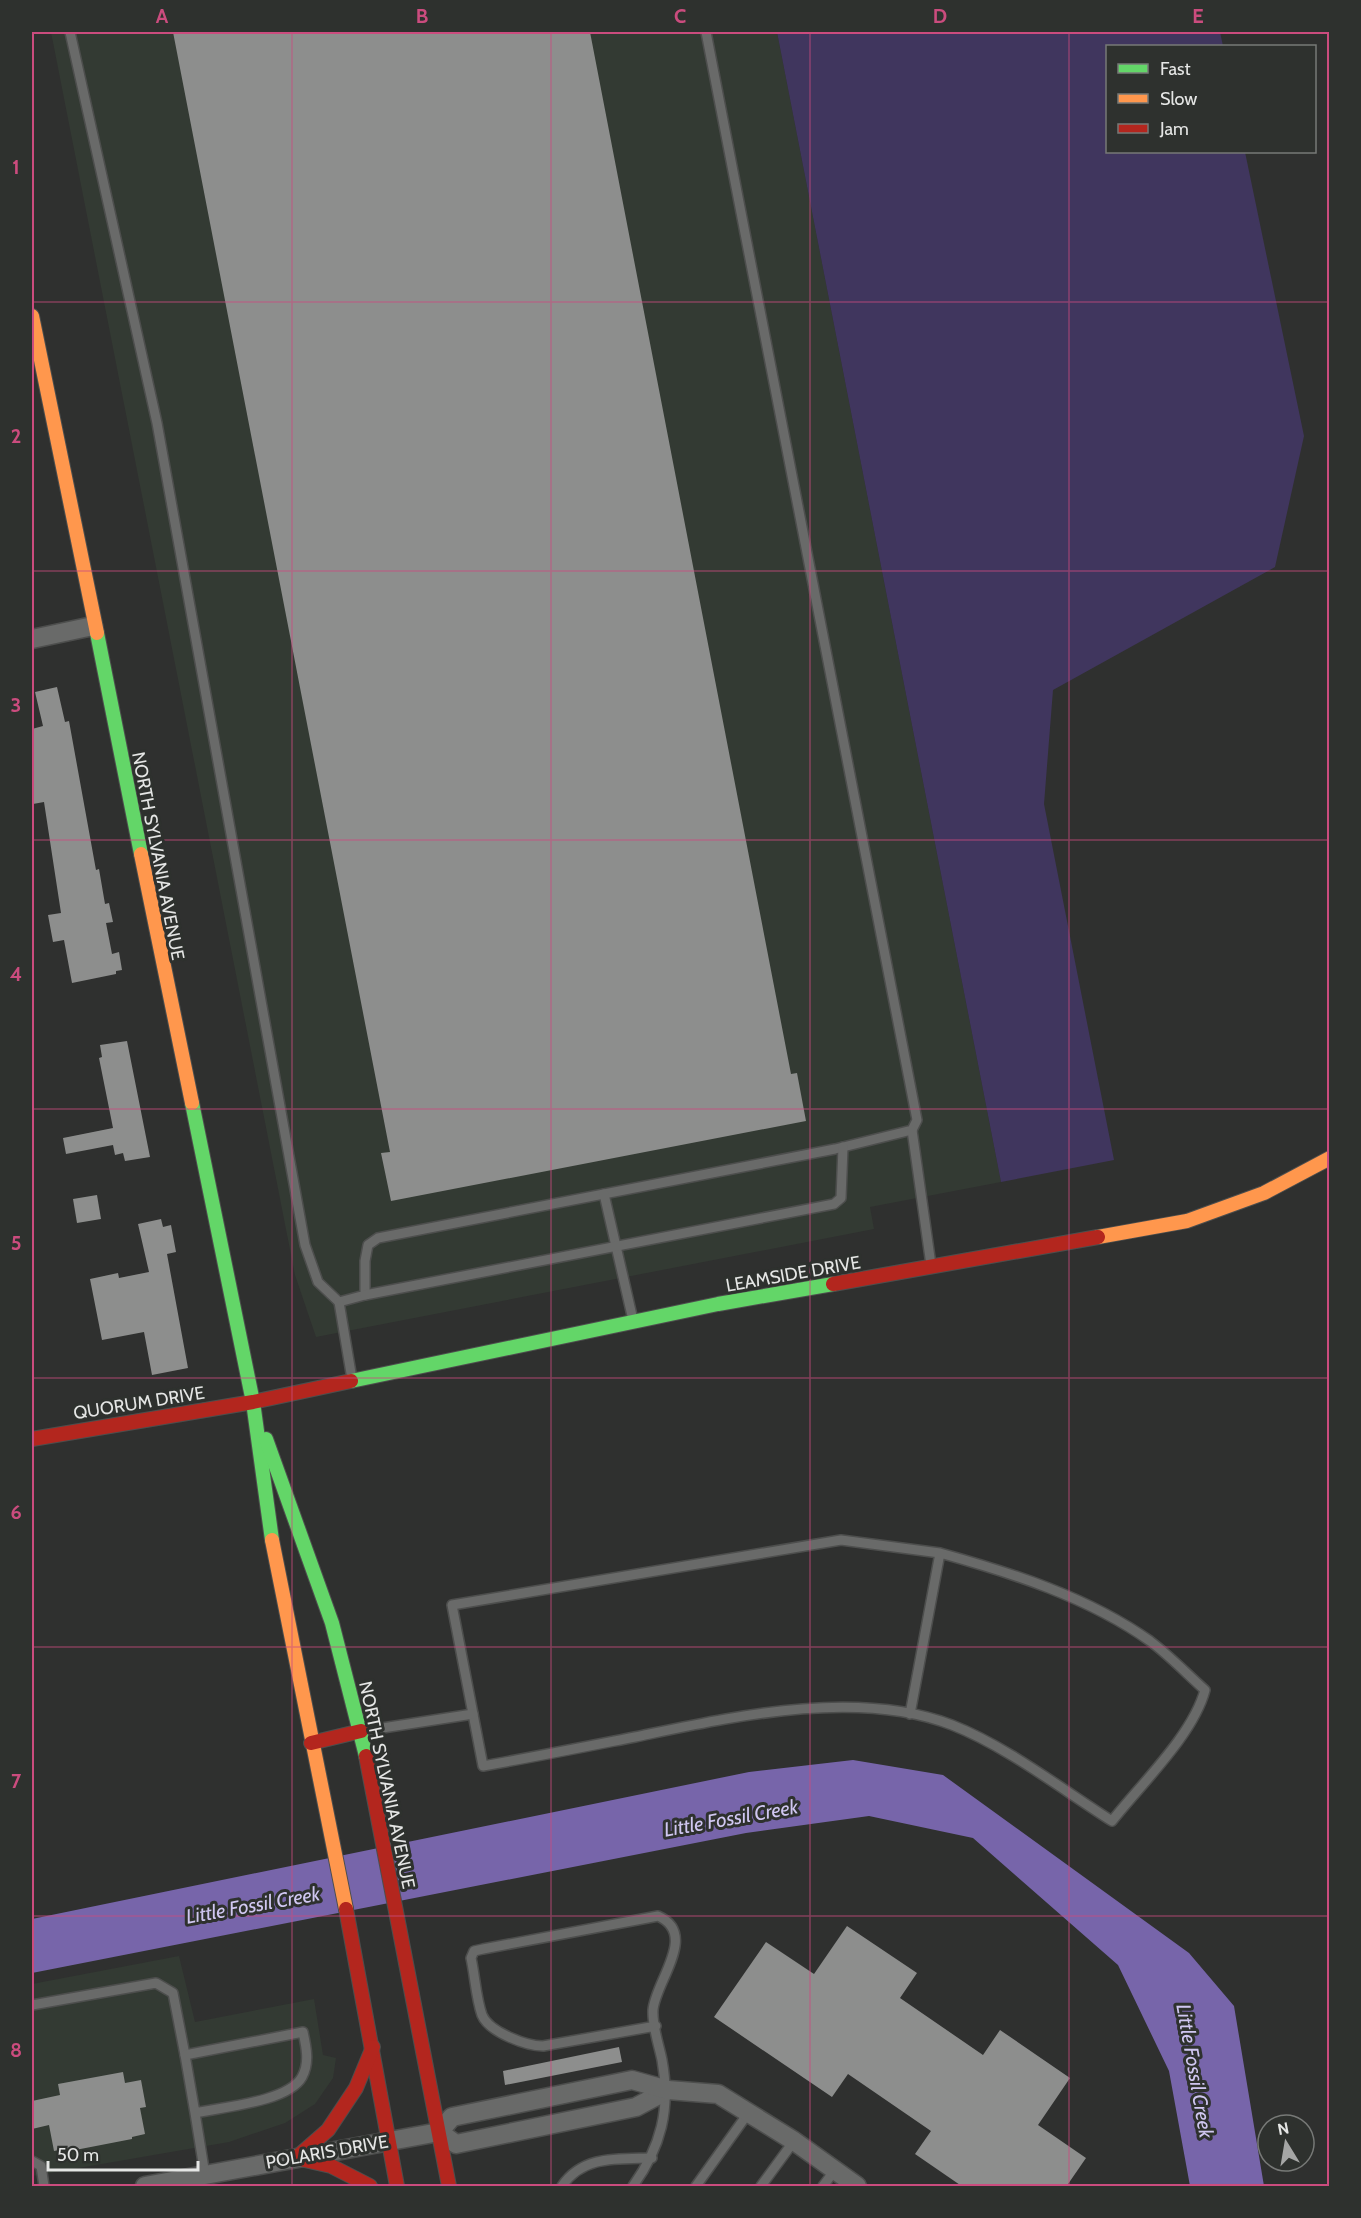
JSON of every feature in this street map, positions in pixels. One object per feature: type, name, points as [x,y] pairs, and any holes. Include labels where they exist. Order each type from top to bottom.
[{"type":"street","name":"NORTH SYLVANIA AVENUE","points":[[32,316],[93,627],[253,1402],[261,1479],[311,1743],[351,1929],[397,2187]]},
{"type":"street","points":[[32,639],[93,627]]},
{"type":"street","name":"LEAMSIDE DRIVE","points":[[253,1402],[718,1304],[932,1268],[1187,1221],[1264,1193],[1329,1158]]},
{"type":"street","name":"NORTH SYLVANIA AVENUE","points":[[253,1402],[332,1623],[361,1731],[449,2187]]},
{"type":"street","name":"QUORUM DRIVE","points":[[32,1439],[253,1402]]},
{"type":"street","points":[[311,1743],[361,1731]]},
{"type":"street","points":[[296,2158],[328,2130],[356,2088],[373,2047]]},
{"type":"street","name":"POLARIS DRIVE","points":[[145,2187],[439,2132],[452,2117],[632,2080],[668,2090],[718,2094],[794,2141],[858,2187]]},
{"type":"street","points":[[439,2132],[456,2144],[636,2107],[668,2090]]},
{"type":"street","points":[[296,2158],[331,2166],[370,2187]]},
{"type":"lane","points":[[70,32],[157,423],[305,1245],[318,1282],[339,1302],[352,1381]]},
{"type":"lane","points":[[705,32],[917,1120],[912,1130],[932,1268]]},
{"type":"lane","points":[[365,1295],[365,1261],[368,1245],[378,1238],[843,1147],[912,1130]]},
{"type":"lane","points":[[339,1302],[365,1295],[834,1204],[841,1198],[843,1187],[843,1147]]},
{"type":"lane","points":[[604,1194],[633,1322]]},
{"type":"lane","points":[[841,1540],[940,1553],[1013,1574],[1100,1611],[1150,1642],[1205,1690],[1203,1700],[1182,1735],[1112,1821],[1012,1757],[952,1725],[883,1708],[798,1711],[708,1722],[483,1766],[452,1605],[841,1540]]},
{"type":"lane","points":[[910,1714],[940,1553]]},
{"type":"lane","points":[[361,1731],[473,1714]]},
{"type":"lane","points":[[633,2187],[657,2146],[668,2090],[656,2026],[653,2011],[657,1993],[676,1947],[672,1927],[667,1920],[658,1916],[483,1948],[474,1951],[471,1958],[482,2016],[504,2034],[525,2044],[543,2046],[656,2026]]},
{"type":"lane","points":[[32,2005],[156,1983],[173,1993],[205,2175]]},
{"type":"lane","points":[[185,2055],[303,2032],[308,2054],[302,2077],[284,2094],[195,2113]]},
{"type":"lane","points":[[696,2187],[749,2112]]},
{"type":"lane","points":[[761,2187],[794,2141]]},
{"type":"lane","points":[[562,2187],[573,2172],[586,2164],[599,2160],[652,2158]]},
{"type":"lane","points":[[32,2161],[41,2166],[44,2187]]},
{"type":"lane","points":[[824,2187],[834,2170]]},
{"type":"shaded area","points":[[51,32],[777,32],[1001,1182],[870,1207],[874,1229],[316,1337],[295,1275]]},
{"type":"shaded area","points":[[777,32],[1220,32],[1223,45],[1106,45],[1106,153],[1245,153],[1304,436],[1275,567],[1053,690],[1044,804],[1114,1160],[1001,1182]]},
{"type":"shaded area","points":[[179,1956],[195,2022],[314,1999],[323,2055],[336,2058],[333,2078],[315,2104],[285,2123],[229,2142],[32,2176],[32,1984]]},
{"type":"water","name":"Little Fossil Creek","points":[[853,1760],[943,1775],[1189,1953],[1234,2006],[1256,2138],[1256,2173],[1262,2173],[1264,2186],[1190,2186],[1169,2071],[1118,1965],[973,1838],[869,1816],[746,1833],[32,1973],[32,1919],[749,1772]]},
{"type":"building","points":[[173,32],[590,32],[791,1074],[797,1073],[806,1121],[391,1201],[381,1153],[390,1152]]},
{"type":"building","points":[[57,687],[65,722],[69,721],[96,870],[99,869],[105,904],[109,903],[113,922],[106,923],[112,954],[119,952],[122,970],[116,971],[116,974],[72,983],[64,940],[53,942],[48,915],[61,913],[44,802],[33,804],[32,794],[32,729],[43,726],[35,692]]},
{"type":"building","points":[[127,1041],[150,1157],[125,1161],[123,1153],[115,1155],[113,1145],[66,1154],[63,1138],[113,1128],[99,1058],[102,1057],[100,1045]]},
{"type":"building","points":[[97,1195],[101,1219],[77,1223],[73,1199]]},
{"type":"building","points":[[161,1219],[163,1227],[171,1225],[176,1252],[167,1254],[188,1368],[152,1375],[144,1332],[102,1340],[90,1279],[118,1273],[119,1278],[149,1272],[138,1224]]},
{"type":"building","points":[[847,1926],[917,1973],[900,1998],[983,2055],[1000,2030],[1070,2078],[1038,2125],[1086,2158],[1066,2187],[963,2187],[915,2154],[931,2131],[848,2074],[832,2097],[714,2017],[766,1942],[814,1974]]},
{"type":"building","points":[[619,2047],[622,2062],[505,2085],[503,2071]]},
{"type":"building","points":[[123,2072],[125,2083],[141,2080],[146,2107],[140,2108],[145,2134],[132,2137],[132,2139],[65,2152],[65,2149],[54,2151],[49,2125],[32,2129],[32,2101],[60,2095],[58,2084]]},
{"type":"traffic: fast","points":[[97,633],[141,854]]},
{"type":"traffic: fast","points":[[192,1103],[253,1402],[272,1540]]},
{"type":"traffic: fast","points":[[351,1381],[718,1304],[833,1284]]},
{"type":"traffic: fast","points":[[266,1439],[332,1623],[366,1756]]},
{"type":"traffic: slow","points":[[32,316],[97,633]]},
{"type":"traffic: slow","points":[[141,854],[192,1103]]},
{"type":"traffic: slow","points":[[1098,1237],[1187,1221],[1264,1193],[1330,1158]]},
{"type":"traffic: slow","points":[[272,1540],[346,1909]]},
{"type":"traffic: jam","points":[[833,1284],[1098,1237]]},
{"type":"traffic: jam","points":[[32,1439],[253,1402],[351,1381]]},
{"type":"traffic: jam","points":[[311,1743],[361,1731]]},
{"type":"traffic: jam","points":[[366,1756],[449,2186]]},
{"type":"traffic: jam","points":[[346,1909],[397,2186]]},
{"type":"traffic: jam","points":[[296,2158],[328,2130],[356,2088],[373,2047]]},
{"type":"traffic: jam","points":[[296,2158],[331,2166],[370,2186]]}]
